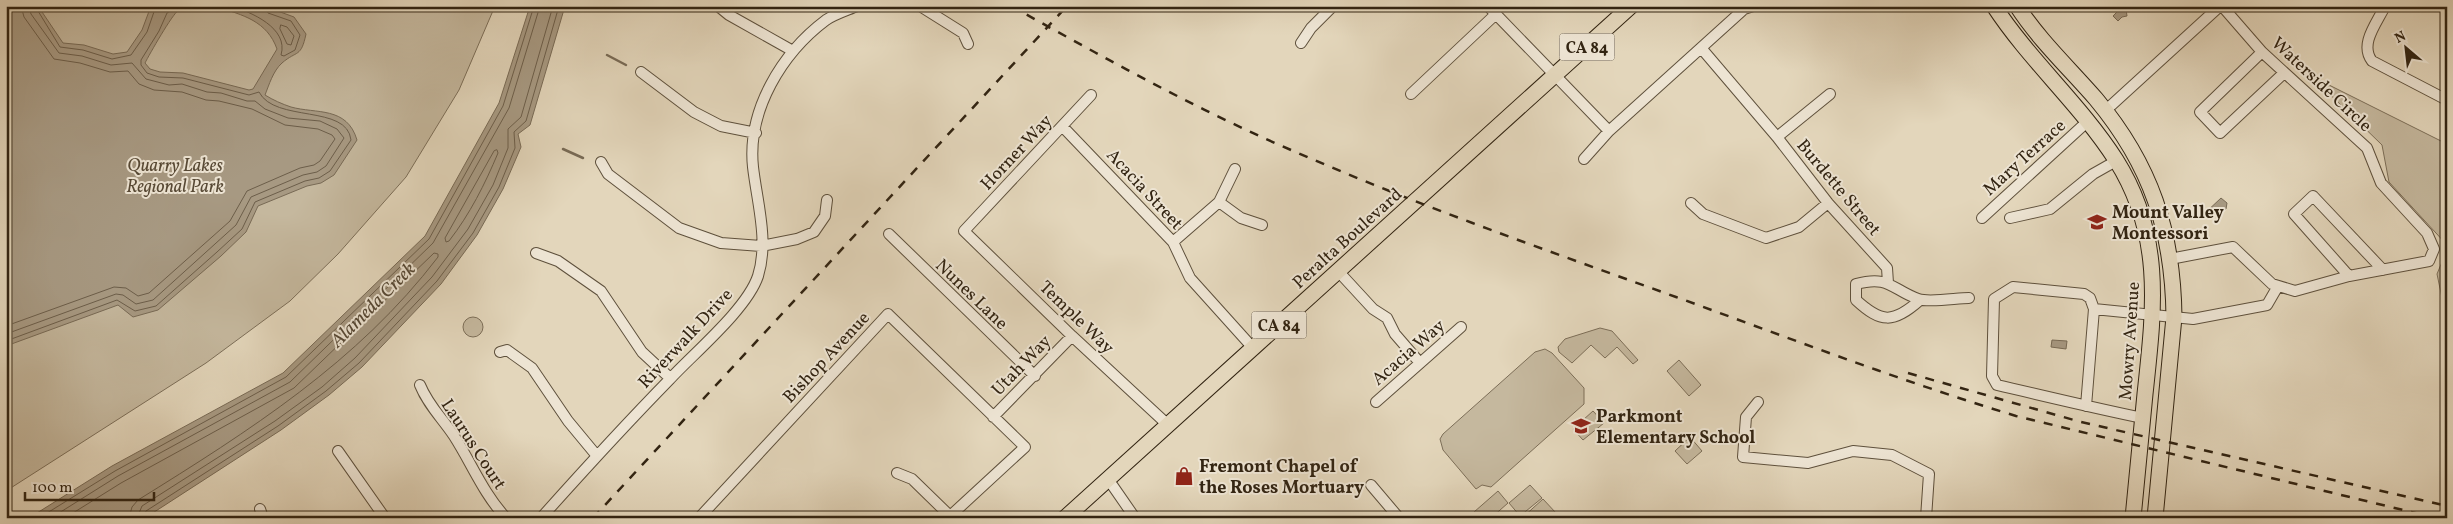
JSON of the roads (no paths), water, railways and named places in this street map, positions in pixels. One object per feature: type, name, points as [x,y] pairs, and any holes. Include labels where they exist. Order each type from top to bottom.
[{"type":"main road","name":"Peralta Boulevard","points":[[1065,518],[1631,6]]},
{"type":"main road","name":"Mowry Avenue","points":[[1994,6],[2021,45],[2063,90],[2116,161],[2144,223],[2154,282],[2153,314],[2133,518]]},
{"type":"main road","points":[[2017,6],[2041,38],[2105,111],[2127,141],[2147,177],[2166,231],[2174,317],[2155,518]]},
{"type":"street","points":[[718,6],[793,51]]},
{"type":"street","name":"Riverwalk Drive","points":[[541,518],[670,378],[738,310],[758,276],[761,218],[753,164],[756,133],[762,105],[774,77],[793,51],[828,19],[858,6]]},
{"type":"street","points":[[920,6],[962,33],[968,44]]},
{"type":"street","points":[[1301,43],[1311,28],[1333,6]]},
{"type":"street","points":[[1584,159],[1609,131],[1702,50],[1744,9],[1753,6]]},
{"type":"street","name":"Waterside Circle","points":[[2105,111],[2221,6],[2284,74],[2367,148],[2381,183],[2427,233],[2434,249],[2429,261],[2349,276],[2295,291],[2275,285]]},
{"type":"street","points":[[2386,6],[2367,42],[2367,54],[2372,61],[2447,100]]},
{"type":"street","points":[[1411,94],[1492,10],[1609,131]]},
{"type":"street","name":"Burdette Street","points":[[1702,50],[1777,137],[1828,203],[1887,268],[1888,283]]},
{"type":"street","points":[[2262,52],[2200,112],[2220,133],[2284,74]]},
{"type":"street","points":[[642,72],[694,112],[721,126],[756,133]]},
{"type":"street","points":[[1777,137],[1830,94]]},
{"type":"street","name":"Horner Way","points":[[964,230],[1091,95]]},
{"type":"street","name":"Mary Terrace","points":[[1982,218],[2088,121]]},
{"type":"street","name":"Acacia Street","points":[[1062,126],[1174,242],[1190,278],[1254,348]]},
{"type":"street","points":[[2010,218],[2050,209],[2093,174],[2116,161]]},
{"type":"street","points":[[601,162],[608,174],[679,228],[721,243],[761,246],[797,239],[814,232],[825,216],[827,200]]},
{"type":"street","points":[[1174,242],[1219,202],[1234,169]]},
{"type":"street","points":[[2349,276],[2294,214],[2313,196],[2382,270]]},
{"type":"street","points":[[1219,202],[1241,218],[1262,224]]},
{"type":"street","points":[[1691,203],[1703,214],[1766,238],[1798,227],[1828,203]]},
{"type":"street","name":"Temple Way","points":[[964,230],[1072,336],[1168,425]]},
{"type":"street","name":"Nunes Lane","points":[[889,234],[1034,376]]},
{"type":"street","points":[[2094,309],[2193,319],[2263,305],[2275,285],[2233,247],[2170,259]]},
{"type":"street","points":[[536,253],[558,261],[601,291],[642,352],[670,378]]},
{"type":"street","points":[[1338,271],[1372,309],[1387,318],[1395,334],[1420,363]]},
{"type":"street","points":[[1920,300],[1909,310],[1889,318],[1872,315],[1856,300],[1856,284],[1873,280],[1888,283],[1920,300],[1969,298]]},
{"type":"street","points":[[2086,406],[2094,309],[2094,304],[2087,295],[2013,287],[1994,299],[1992,376],[1997,385],[2086,406],[2142,418]]},
{"type":"street","name":"Bishop Avenue","points":[[699,518],[888,314],[1025,447],[949,517]]},
{"type":"street","name":"Acacia Way","points":[[1376,402],[1461,327]]},
{"type":"street","name":"Utah Way","points":[[993,417],[1072,336]]},
{"type":"street","points":[[500,352],[507,350],[532,368],[568,421],[597,456]]},
{"type":"street","name":"Laurus Court","points":[[420,385],[426,400],[454,436],[490,501],[506,518]]},
{"type":"street","points":[[1758,402],[1746,417],[1743,457],[1808,463],[1854,451],[1892,455],[1929,474],[1926,518]]},
{"type":"street","points":[[338,451],[385,518]]},
{"type":"street","points":[[897,473],[912,479],[949,517]]},
{"type":"street","points":[[1108,479],[1135,518]]},
{"type":"street","points":[[1371,485],[1399,518]]},
{"type":"water","points":[[6,6],[38,6],[63,43],[84,45],[113,54],[127,52],[142,30],[151,6],[264,6],[294,17],[306,34],[302,47],[298,53],[279,66],[265,95],[291,107],[330,113],[346,121],[357,140],[334,175],[321,183],[307,186],[258,206],[246,232],[158,310],[133,317],[118,305],[6,346]],"holes":[[[217,7],[253,20],[273,39],[277,49],[253,89],[249,90],[183,73],[160,72],[150,69],[145,63],[175,13],[178,11]]]},
{"type":"water","name":"Alameda Creek","points":[[530,6],[565,6],[530,125],[518,134],[521,147],[503,189],[477,235],[441,284],[362,367],[329,395],[281,430],[145,518],[29,518],[112,466],[283,373],[425,236],[499,103]]},
{"type":"water","points":[[2126,9],[2127,16],[2122,17],[2118,21],[2113,16],[2119,10]]},
{"type":"water","points":[[2221,198],[2227,203],[2226,209],[2218,211],[2210,219],[2204,214]]},
{"type":"water","points":[[2052,340],[2067,341],[2066,349],[2051,347]]},
{"type":"waterway","points":[[607,55],[626,65]]},
{"type":"waterway","points":[[563,149],[583,158]]},
{"type":"railway","points":[[1011,6],[1188,102],[1261,137],[1345,173],[1486,228],[1845,359],[2016,416],[2436,518]]},
{"type":"railway","points":[[593,518],[1067,6]]},
{"type":"railway","points":[[1908,373],[2081,422],[2447,506]]},
{"type":"place","name":"Mount Valley Montessori","points":[[2097,222]]},
{"type":"place","name":"Parkmont Elementary School","points":[[1581,426]]},
{"type":"place","name":"Fremont Chapel of the Roses Mortuary","points":[[1184,476]]},
{"type":"park label","name":"Quarry Lakes Regional Park","points":[[175,175]]}]
